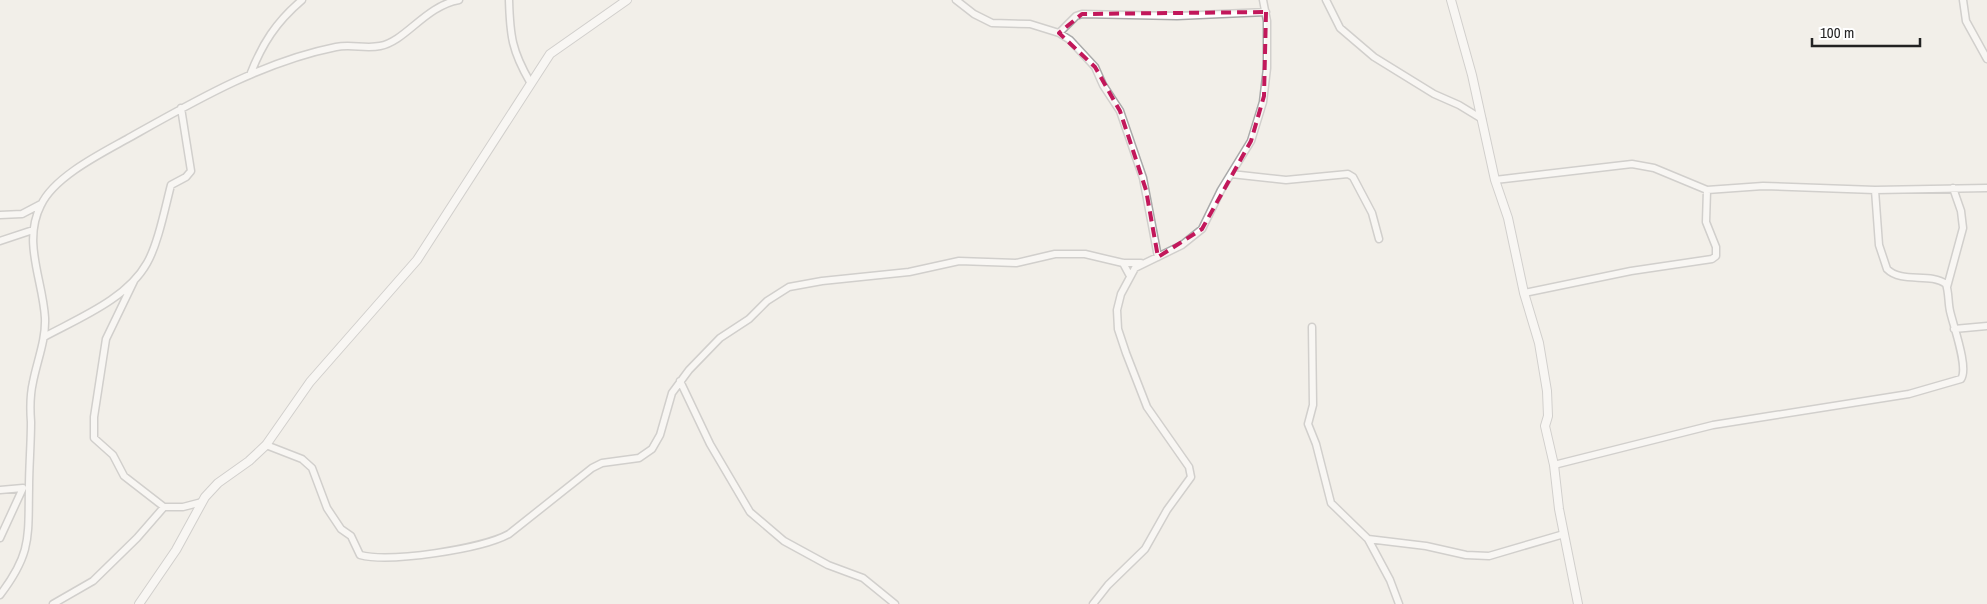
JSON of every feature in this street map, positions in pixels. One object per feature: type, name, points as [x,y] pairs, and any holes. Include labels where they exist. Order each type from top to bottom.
[{"type":"street","points":[[250,75],[269,34],[280,20],[302,0]]},
{"type":"street","points":[[0,216],[22,214],[41,204],[55,188],[77,169],[181,108],[250,75],[337,47],[386,45],[432,10],[459,0]]},
{"type":"street","points":[[509,0],[512,46],[518,62],[530,82]]},
{"type":"street","points":[[139,604],[176,550],[202,502],[218,483],[250,460],[266,444],[310,382],[417,260],[530,82],[550,54],[627,0]]},
{"type":"street","points":[[956,0],[974,14],[992,23],[1030,24],[1059,33],[1070,40],[1095,68],[1103,85],[1120,111],[1146,190],[1158,257]]},
{"type":"street","points":[[1093,604],[1108,585],[1145,549],[1167,510],[1191,477],[1189,467],[1147,406],[1118,329],[1119,301],[1130,276],[1141,264],[1158,257],[1196,235],[1208,218],[1218,196],[1251,141],[1263,102],[1267,68],[1266,12],[1263,0]]},
{"type":"street","points":[[1326,0],[1340,28],[1374,57],[1434,94],[1459,104],[1482,120]]},
{"type":"street","points":[[1451,0],[1482,120],[1495,180],[1508,218],[1524,293],[1539,343],[1547,392],[1548,416],[1545,426],[1554,465],[1564,534],[1578,604]]},
{"type":"street","points":[[1963,0],[1966,21],[1987,59]]},
{"type":"street","points":[[1059,33],[1076,16],[1082,14],[1177,16],[1266,12]]},
{"type":"street","points":[[181,108],[191,171],[186,177],[171,186],[148,262],[134,281],[106,339],[93,430],[94,438],[113,454],[124,476],[164,507],[183,508],[202,502]]},
{"type":"street","points":[[1495,180],[1632,164],[1654,168],[1707,190],[1763,186],[1874,190],[1987,188]]},
{"type":"street","points":[[1231,174],[1286,180],[1348,174],[1353,177],[1372,212],[1379,239]]},
{"type":"street","points":[[1554,465],[1713,425],[1893,397],[1963,378],[1948,287],[1963,228],[1961,211],[1953,188]]},
{"type":"street","points":[[1524,293],[1631,271],[1712,259],[1716,256],[1716,247],[1706,222],[1707,190]]},
{"type":"street","points":[[1874,190],[1879,246],[1886,269],[1902,276],[1944,282],[1948,287]]},
{"type":"street","points":[[0,595],[19,566],[29,538],[32,385],[44,337],[45,318],[34,256],[33,230],[41,204]]},
{"type":"street","points":[[0,241],[33,230]]},
{"type":"street","points":[[266,444],[302,460],[312,468],[327,508],[341,529],[351,536],[360,555],[376,558],[394,557],[480,546],[496,541],[508,534],[592,468],[602,463],[644,456],[652,449],[660,435],[672,393],[680,381],[720,338],[749,319],[767,301],[789,286],[909,272],[959,261],[1016,263],[1056,254],[1085,254],[1141,264]]},
{"type":"street","points":[[1123,262],[1130,276]]},
{"type":"street","points":[[44,337],[103,304],[134,281]]},
{"type":"street","points":[[1954,329],[1987,326]]},
{"type":"street","points":[[1312,327],[1313,404],[1308,424],[1316,444],[1330,503],[1368,539],[1390,580],[1399,604]]},
{"type":"street","points":[[680,381],[710,444],[750,512],[784,541],[828,565],[863,578],[895,604]]},
{"type":"street","points":[[0,490],[23,488],[0,538]]},
{"type":"street","points":[[53,604],[93,581],[138,538],[164,507]]},
{"type":"street","points":[[1368,539],[1489,556],[1564,534]]},
{"type":"highlighted area","points":[[1266,12],[1264,96],[1251,141],[1202,229],[1158,257],[1146,190],[1120,111],[1095,67],[1059,33],[1082,14]]}]
